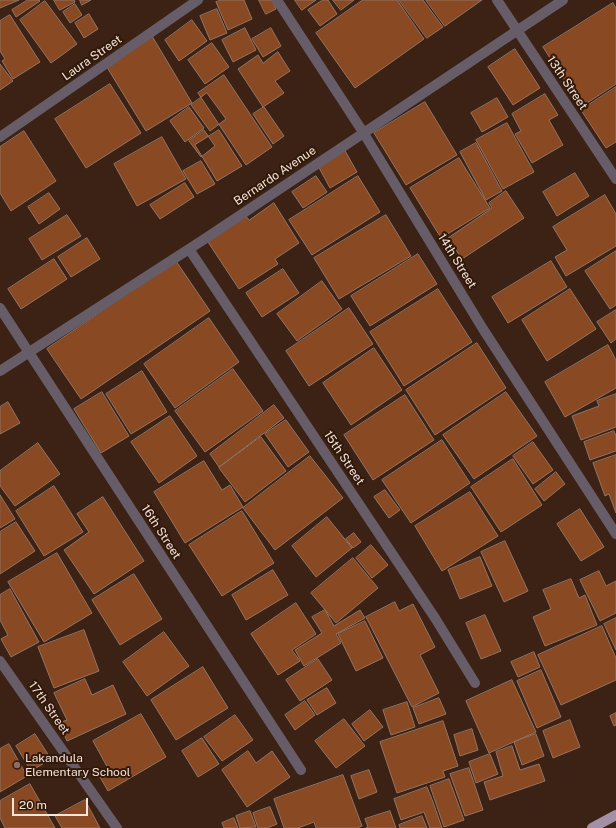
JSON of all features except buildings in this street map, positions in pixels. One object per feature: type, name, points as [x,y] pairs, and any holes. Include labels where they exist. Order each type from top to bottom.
[{"type":"main road","points":[[592,828],[616,815]]},
{"type":"street","name":"Laura Street","points":[[0,137],[198,0]]},
{"type":"street","name":"14th Street","points":[[277,0],[363,132],[483,328],[616,534]]},
{"type":"street","name":"13th Street","points":[[497,0],[616,179]]},
{"type":"street","name":"Bernardo Avenue","points":[[0,371],[189,249],[563,0]]},
{"type":"street","name":"15th Street","points":[[189,249],[431,611],[475,683]]},
{"type":"street","name":"16th Street","points":[[0,308],[301,770]]},
{"type":"street","name":"17th Street","points":[[0,661],[117,828]]},
{"type":"place","name":"Lakandula Elementary School","points":[[17,765]]}]
